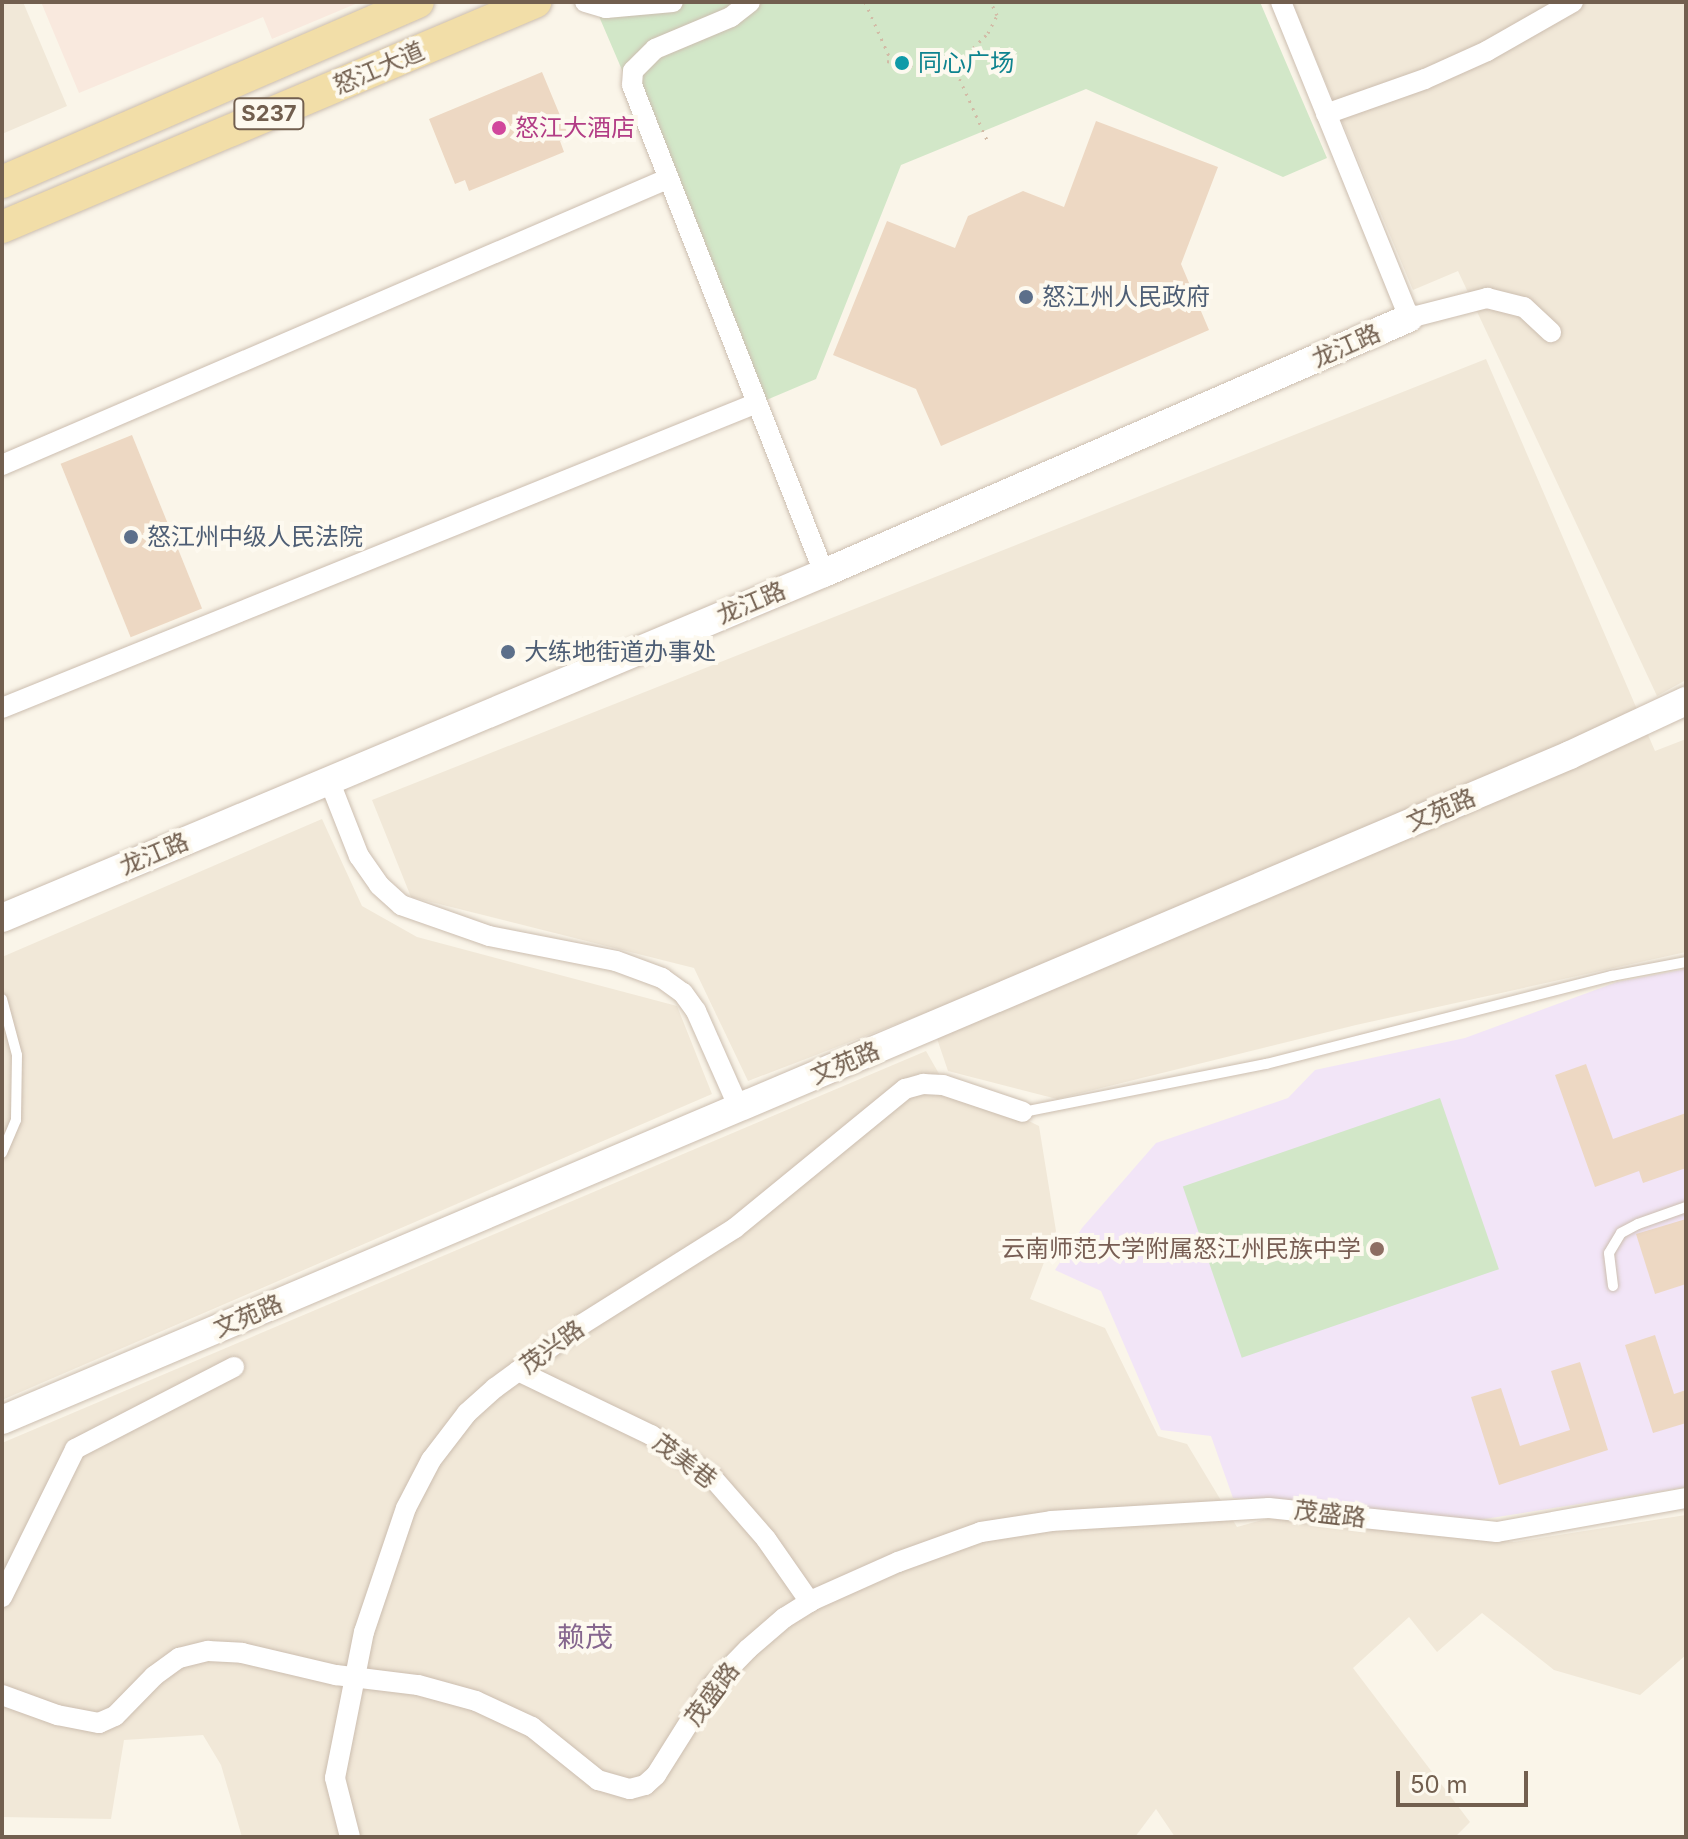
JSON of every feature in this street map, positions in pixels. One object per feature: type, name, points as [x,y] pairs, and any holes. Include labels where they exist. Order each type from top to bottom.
[{"type":"main road","name":"怒江大道","points":[[2,182],[385,9],[418,2]]},
{"type":"main road","name":"怒江大道","points":[[2,227],[535,2]]},
{"type":"street","points":[[585,2],[606,8],[673,2]]},
{"type":"street","points":[[750,2],[731,17],[655,49],[633,71],[637,102],[824,573]]},
{"type":"street","points":[[1281,2],[1409,318],[1487,298],[1524,307],[1551,332]]},
{"type":"street","points":[[1326,114],[1425,79],[1545,10],[1573,2]]},
{"type":"street","points":[[2,465],[667,179]]},
{"type":"street","name":"龙江路","points":[[2,918],[824,573],[1409,318]]},
{"type":"street","points":[[2,708],[757,403]]},
{"type":"street","name":"文苑路","points":[[2,1420],[1570,755],[1686,701]]},
{"type":"street","points":[[329,780],[359,856],[379,885],[401,905],[489,936],[616,961],[662,978],[683,993],[696,1011],[739,1108]]},
{"type":"street","name":"茂兴路","points":[[350,1837],[335,1778],[353,1677],[377,1587],[418,1482],[467,1413],[581,1325],[735,1228],[905,1089],[923,1084],[943,1085],[1023,1112]]},
{"type":"street","points":[[2,1597],[75,1449],[234,1367]]},
{"type":"street","name":"茂美巷","points":[[518,1371],[651,1435],[712,1477],[766,1539],[810,1602]]},
{"type":"street","name":"茂盛路","points":[[2,1695],[57,1715],[99,1723],[115,1716],[179,1658],[208,1651],[242,1653],[353,1677],[432,1689],[508,1714],[539,1732],[598,1780],[630,1789],[645,1785],[656,1775],[699,1705],[729,1668],[767,1632],[810,1602],[956,1540],[999,1528],[1051,1521],[1281,1508],[1474,1532],[1515,1530],[1686,1498]]},
{"type":"lane","points":[[1023,1112],[1266,1064],[1612,976],[1686,962]]},
{"type":"lane","points":[[2,999],[17,1068],[16,1120],[2,1153]]},
{"type":"lane","points":[[1613,1286],[1609,1253],[1621,1233],[1686,1207]]},
{"type":"path","points":[[865,2],[888,58],[927,70],[953,64],[972,52],[988,33],[997,15],[991,2]]},
{"type":"path","points":[[953,64],[988,142]]},
{"type":"shaded area","points":[[2,2],[23,2],[67,106],[2,134]]},
{"type":"shaded area","points":[[41,2],[360,2],[272,39],[263,17],[79,93]]},
{"type":"shaded area","points":[[1292,2],[1686,2],[1686,680],[1657,696],[1458,271],[1413,290]]},
{"type":"shaded area","points":[[1486,359],[1655,751],[1686,739],[1686,952],[1356,1025],[1057,1099],[948,1071],[928,1012],[748,1081],[694,968],[411,897],[372,800]]},
{"type":"shaded area","points":[[322,819],[362,906],[417,937],[677,1006],[712,1094],[2,1400],[2,957]]},
{"type":"shaded area","name":"云南师范大学附属怒江州民族中学","points":[[1686,969],[1686,1487],[1478,1520],[1233,1498],[1211,1436],[1161,1430],[1101,1291],[1055,1270],[1082,1228],[1156,1143],[1288,1098],[1315,1070],[1465,1038],[1617,982]]},
{"type":"shaded area","points":[[926,1051],[942,1079],[1039,1126],[1056,1231],[1030,1299],[1105,1328],[1158,1436],[1187,1444],[1237,1527],[1284,1514],[1514,1542],[1686,1515],[1686,1655],[1640,1695],[1554,1670],[1482,1613],[1437,1652],[1409,1617],[1353,1668],[1470,1822],[1455,1837],[1175,1837],[1156,1809],[1135,1837],[242,1837],[221,1765],[203,1735],[124,1740],[111,1819],[2,1817],[2,1443]]},
{"type":"green space","points":[[606,2],[1260,2],[1327,158],[1283,177],[1086,89],[901,165],[816,379],[764,401],[595,7]]},
{"type":"green space","points":[[1440,1098],[1499,1269],[1242,1358],[1183,1187]]},
{"type":"building","name":"怒江大酒店","points":[[542,72],[569,137],[560,141],[564,152],[469,191],[465,180],[455,184],[429,119]]},
{"type":"building","name":"怒江州人民政府","points":[[1096,121],[1218,167],[1181,264],[1209,330],[941,446],[916,389],[833,355],[887,221],[955,248],[968,216],[1023,191],[1064,207]]},
{"type":"building","name":"怒江州中级人民法院","points":[[132,435],[202,608],[131,637],[61,464]]},
{"type":"building","points":[[1586,1064],[1613,1139],[1686,1113],[1686,1168],[1643,1183],[1639,1171],[1595,1187],[1555,1075]]},
{"type":"building","points":[[1686,1219],[1686,1284],[1655,1294],[1636,1234]]},
{"type":"building","points":[[1655,1335],[1674,1394],[1686,1390],[1686,1423],[1653,1433],[1625,1345]]},
{"type":"building","points":[[1580,1362],[1608,1450],[1499,1485],[1471,1397],[1501,1388],[1520,1446],[1570,1430],[1551,1371]]},
{"type":"place","name":"同心广场","points":[[902,63]]},
{"type":"place","name":"怒江大酒店","points":[[499,128]]},
{"type":"place","name":"怒江州人民政府","points":[[1026,297]]},
{"type":"place","name":"怒江州中级人民法院","points":[[131,537]]},
{"type":"place","name":"大练地街道办事处","points":[[508,652]]},
{"type":"place","name":"云南师范大学附属怒江州民族中学","points":[[1377,1249]]},
{"type":"district","name":"赖茂","points":[[585,1637]]}]
